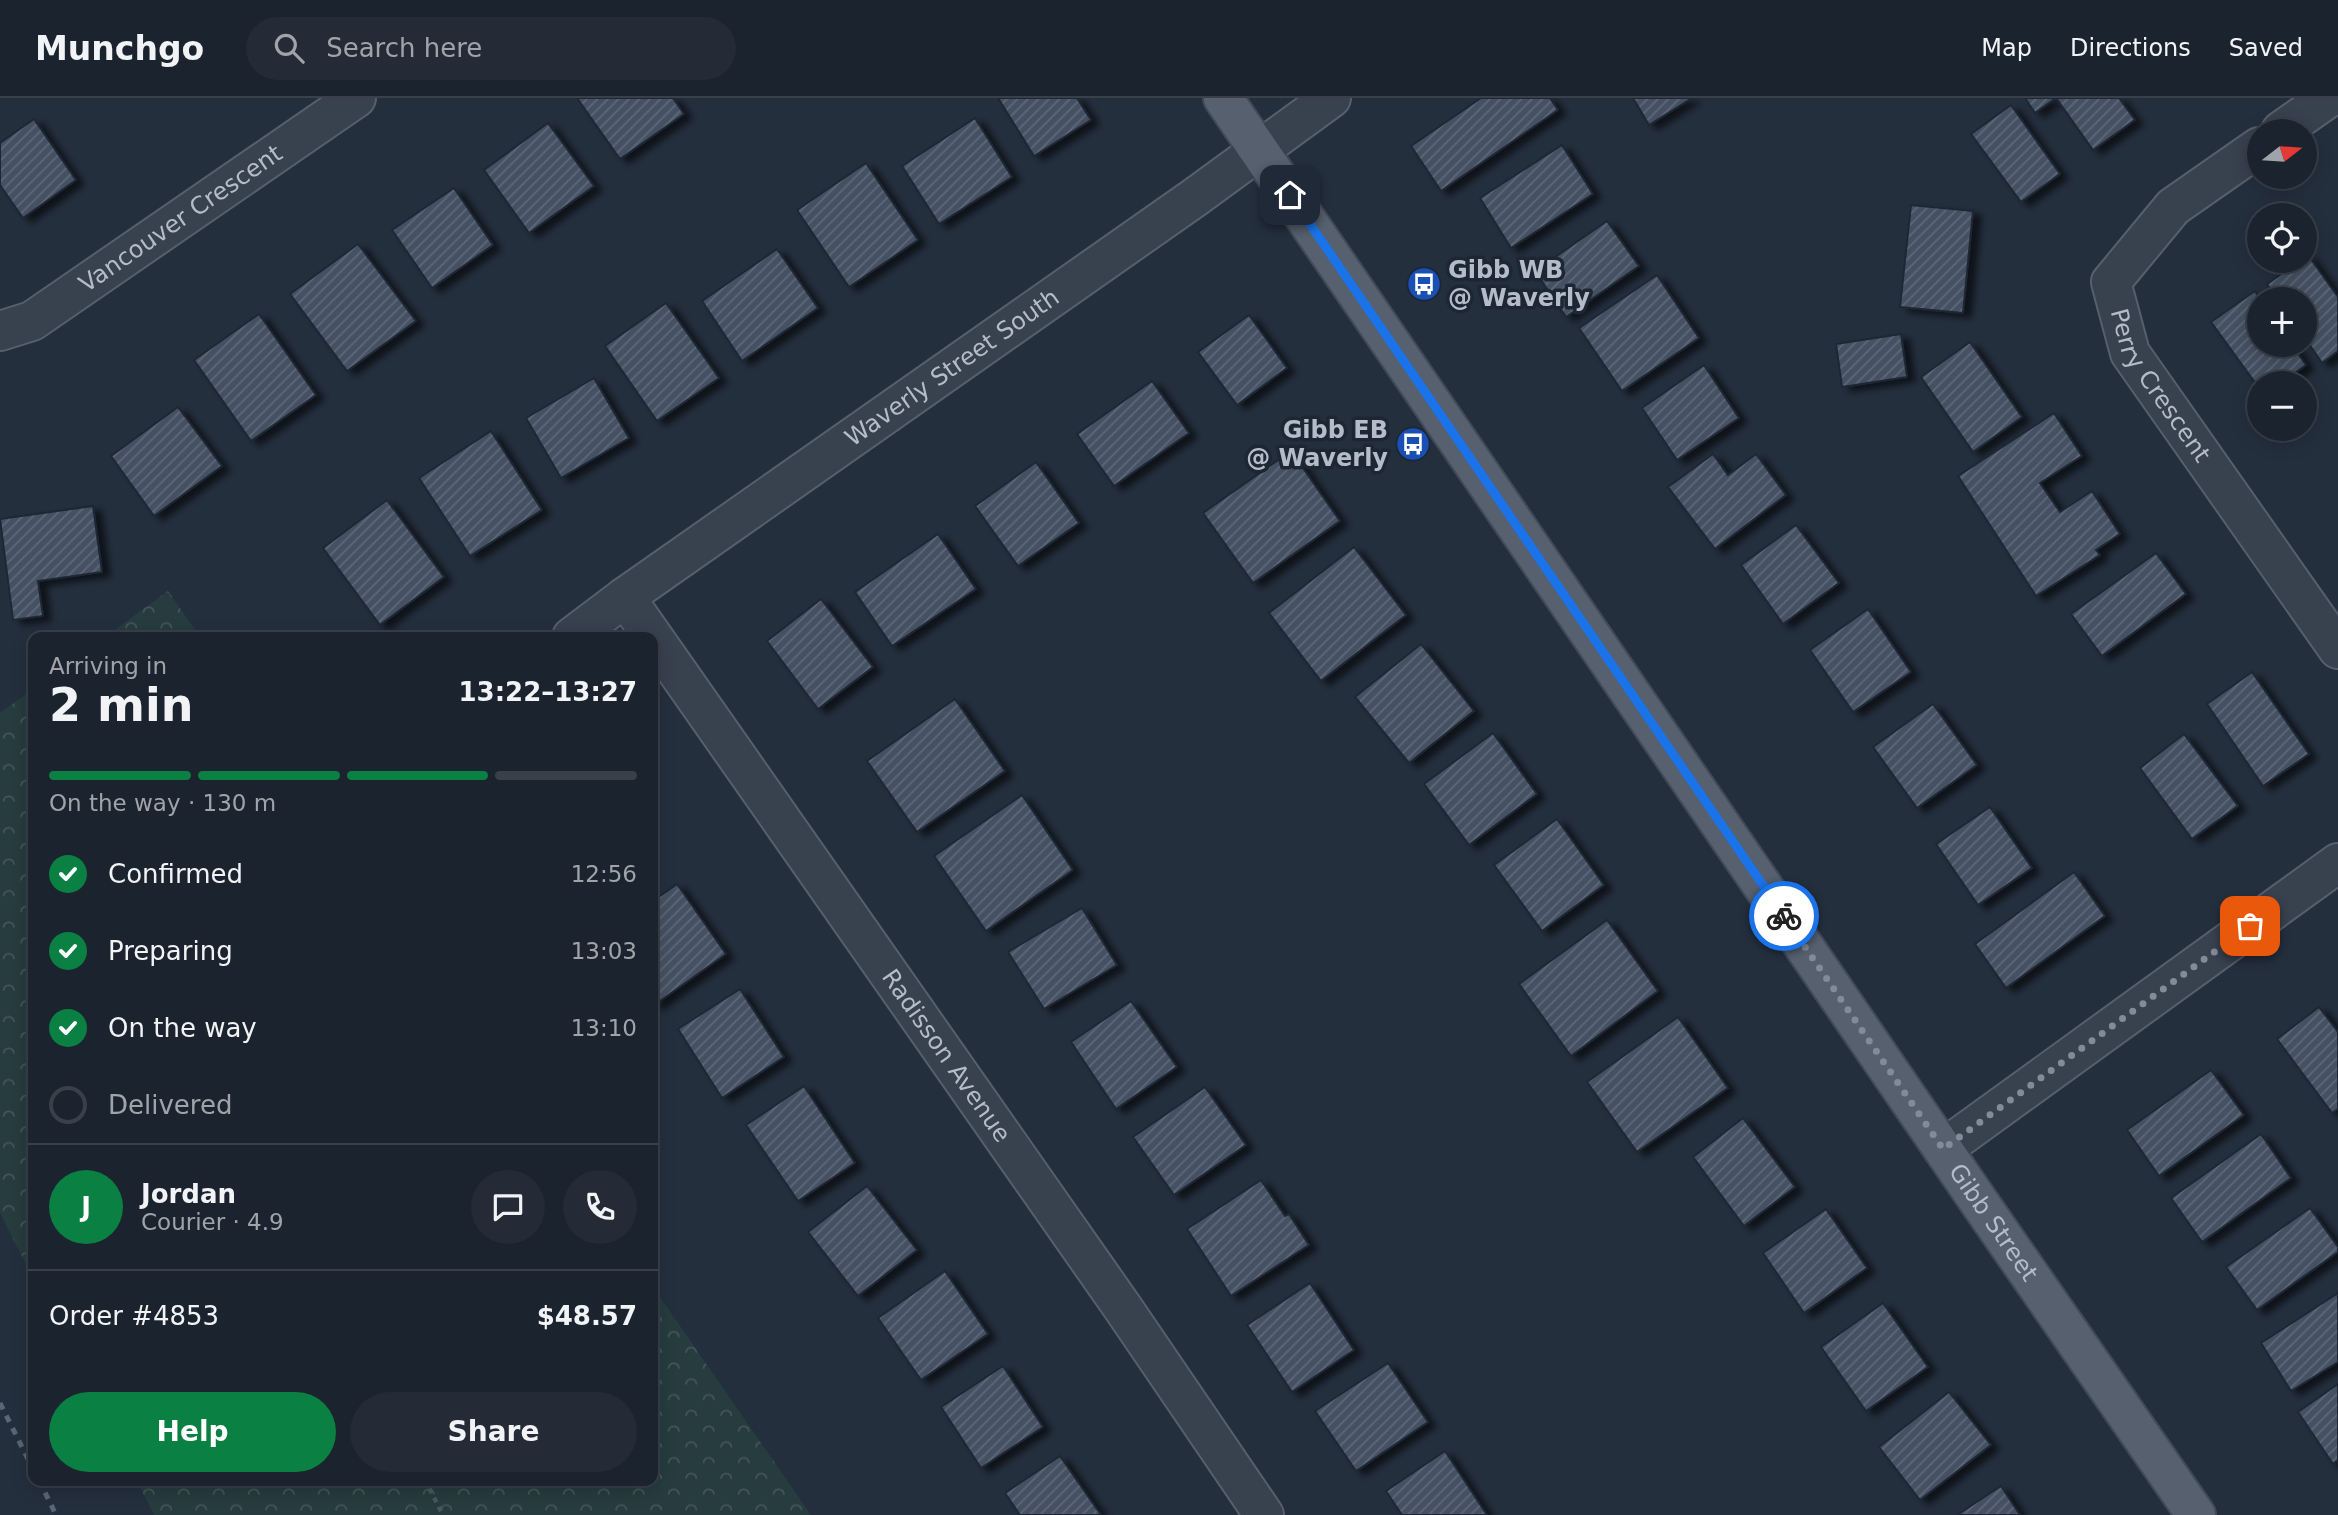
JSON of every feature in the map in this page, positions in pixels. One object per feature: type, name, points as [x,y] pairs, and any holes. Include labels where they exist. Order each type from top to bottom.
[{"type":"main road","name":"Gibb Street","points":[[1223,98],[2196,1515]]},
{"type":"street","name":"Vancouver Crescent","points":[[0,331],[32,321],[356,98]]},
{"type":"street","name":"Waverly Street South","points":[[579,632],[1194,198],[1331,98]]},
{"type":"street","points":[[2298,119],[2328,98]]},
{"type":"street","name":"Perry Crescent","points":[[2247,155],[2173,207],[2111,282],[2130,353],[2338,649]]},
{"type":"street","name":"Radisson Avenue","points":[[625,597],[650,632]]},
{"type":"street","name":"Radisson Avenue","points":[[658,644],[1123,1308],[1264,1515]]},
{"type":"street","points":[[1943,1149],[2338,863]]},
{"type":"path","points":[[428,1486],[443,1515]]},
{"type":"green space","points":[[168,591],[197,632],[112,632]]},
{"type":"green space","points":[[28,693],[28,1268],[0,1213],[0,713]]},
{"type":"green space","points":[[658,1294],[811,1515],[154,1515],[140,1486],[658,1486]]},
{"type":"building","points":[[577,98],[673,98],[684,114],[620,159]]},
{"type":"building","points":[[998,98],[1077,98],[1091,120],[1034,156]]},
{"type":"building","points":[[1481,98],[1550,98],[1558,110],[1441,191],[1411,146]]},
{"type":"building","points":[[1633,98],[1692,98],[1649,125]]},
{"type":"building","points":[[2025,98],[2056,98],[2035,113]]},
{"type":"building","points":[[2056,98],[2119,98],[2135,120],[2093,150]]},
{"type":"building","points":[[2011,105],[2060,174],[2021,202],[1971,134]]},
{"type":"building","points":[[975,118],[1012,177],[939,224],[902,166]]},
{"type":"building","points":[[34,119],[76,180],[23,218],[0,185],[0,143]]},
{"type":"building","points":[[548,123],[594,186],[529,233],[484,170]]},
{"type":"building","points":[[1562,145],[1593,194],[1511,248],[1480,198]]},
{"type":"building","points":[[866,163],[918,240],[849,287],[797,210]]},
{"type":"building","points":[[454,188],[493,245],[432,288],[392,230]]},
{"type":"building","points":[[1911,205],[1973,211],[1963,313],[1900,307]]},
{"type":"building","points":[[1607,221],[1639,266],[1566,317],[1535,271]]},
{"type":"building","points":[[358,244],[416,321],[347,371],[290,294]]},
{"type":"building","points":[[777,249],[818,308],[742,361],[702,301]]},
{"type":"building","points":[[2317,268],[2338,297],[2338,351],[2322,363],[2317,356],[2317,287],[2269,287],[2267,284],[2283,273],[2317,273]]},
{"type":"building","points":[[1657,275],[1699,338],[1622,391],[1579,328]]},
{"type":"building","points":[[2247,297],[2247,357],[2300,357],[2306,365],[2298,371],[2247,372],[2211,322]]},
{"type":"building","points":[[666,303],[719,378],[657,421],[605,346]]},
{"type":"building","points":[[259,314],[316,395],[251,441],[194,360]]},
{"type":"building","points":[[1249,315],[1287,368],[1237,405],[1198,352]]},
{"type":"building","points":[[1901,334],[1907,377],[1842,387],[1836,344]]},
{"type":"building","points":[[1970,342],[2022,417],[1973,452],[1921,377]]},
{"type":"building","points":[[1704,365],[1739,418],[1677,460],[1642,408]]},
{"type":"building","points":[[594,378],[629,438],[561,478],[526,418]]},
{"type":"building","points":[[1152,381],[1189,433],[1114,486],[1077,434]]},
{"type":"building","points":[[178,407],[222,466],[154,516],[111,456]]},
{"type":"building","points":[[2054,413],[2082,456],[2040,483],[2060,512],[2092,491],[2120,534],[2096,550],[2100,555],[2036,596],[1958,476]]},
{"type":"building","points":[[491,431],[542,510],[470,556],[419,478]]},
{"type":"building","points":[[1291,451],[1340,521],[1253,583],[1203,513]]},
{"type":"building","points":[[1713,454],[1728,475],[1756,454],[1786,495],[1715,549],[1668,487]]},
{"type":"building","points":[[1036,462],[1079,523],[1018,566],[975,506]]},
{"type":"building","points":[[387,500],[444,577],[380,625],[323,548]]},
{"type":"building","points":[[93,506],[102,572],[38,581],[43,616],[13,620],[0,519]]},
{"type":"building","points":[[1796,525],[1839,583],[1783,624],[1741,565]]},
{"type":"building","points":[[938,534],[976,589],[892,646],[855,592]]},
{"type":"building","points":[[1354,547],[1406,615],[1321,681],[1269,613]]},
{"type":"building","points":[[2156,553],[2186,594],[2102,656],[2071,614]]},
{"type":"building","points":[[821,599],[873,667],[818,709],[767,641]]},
{"type":"building","points":[[1868,609],[1911,672],[1853,712],[1810,650]]},
{"type":"building","points":[[1421,644],[1474,711],[1409,763],[1355,697]]},
{"type":"building","points":[[2252,672],[2309,754],[2263,786],[2207,704]]},
{"type":"building","points":[[955,699],[1005,771],[917,832],[867,761]]},
{"type":"building","points":[[1933,704],[1977,765],[1917,808],[1873,747]]},
{"type":"building","points":[[1493,733],[1537,794],[1469,845],[1424,784]]},
{"type":"building","points":[[2184,734],[2238,806],[2192,839],[2140,768]]},
{"type":"building","points":[[1022,795],[1073,870],[986,931],[934,856]]},
{"type":"building","points":[[1990,807],[2032,868],[1978,905],[1936,844]]},
{"type":"building","points":[[1557,819],[1604,885],[1542,931],[1494,865]]},
{"type":"building","points":[[2074,872],[2105,916],[2006,988],[1975,944]]},
{"type":"building","points":[[677,884],[726,954],[658,1002],[658,897]]},
{"type":"building","points":[[1082,908],[1117,965],[1044,1009],[1008,952]]},
{"type":"building","points":[[1607,920],[1658,991],[1571,1056],[1519,984]]},
{"type":"building","points":[[740,989],[784,1057],[722,1098],[678,1029]]},
{"type":"building","points":[[1131,1001],[1177,1067],[1116,1109],[1071,1042]]},
{"type":"building","points":[[2319,1007],[2338,1032],[2338,1109],[2332,1113],[2277,1039]]},
{"type":"building","points":[[1678,1017],[1728,1088],[1637,1152],[1587,1082]]},
{"type":"building","points":[[2211,1070],[2244,1115],[2159,1176],[2127,1130]]},
{"type":"building","points":[[804,1086],[855,1163],[798,1201],[746,1125]]},
{"type":"building","points":[[1205,1087],[1246,1145],[1174,1195],[1133,1137]]},
{"type":"building","points":[[1743,1118],[1795,1187],[1744,1226],[1693,1157]]},
{"type":"building","points":[[2261,1134],[2291,1178],[2202,1242],[2171,1198]]},
{"type":"building","points":[[1261,1180],[1285,1216],[1289,1214],[1309,1245],[1231,1296],[1187,1229]]},
{"type":"building","points":[[867,1186],[917,1250],[858,1296],[808,1232]]},
{"type":"building","points":[[2310,1208],[2338,1247],[2338,1252],[2257,1310],[2226,1267]]},
{"type":"building","points":[[1826,1209],[1867,1268],[1804,1313],[1763,1253]]},
{"type":"building","points":[[945,1271],[988,1334],[921,1380],[878,1318]]},
{"type":"building","points":[[1310,1283],[1354,1350],[1292,1392],[1247,1325]]},
{"type":"building","points":[[2338,1293],[2338,1362],[2291,1391],[2261,1343]]},
{"type":"building","points":[[1883,1303],[1928,1367],[1866,1411],[1821,1347]]},
{"type":"building","points":[[1388,1363],[1428,1422],[1356,1471],[1315,1411]]},
{"type":"building","points":[[1003,1366],[1043,1427],[981,1468],[941,1407]]},
{"type":"building","points":[[2338,1384],[2338,1460],[2333,1464],[2298,1412]]},
{"type":"building","points":[[1949,1392],[1991,1445],[1920,1500],[1879,1447]]},
{"type":"building","points":[[1445,1451],[1487,1515],[1402,1515],[1386,1491]]},
{"type":"building","points":[[1060,1456],[1101,1515],[1020,1515],[1005,1493]]},
{"type":"building","points":[[2001,1486],[2020,1515],[1957,1515]]},
{"type":"railway","points":[[0,1403],[28,1459]]},
{"type":"railway","points":[[42,1486],[56,1515]]},
{"type":"way so far","points":[[1784,916],[1943,1149],[2250,926]]},
{"type":"place","name":"Gibb WB @ Waverly","points":[[1424,284]]},
{"type":"place","name":"Gibb EB @ Waverly","points":[[1413,444]]},
{"type":"route","points":[[1290,195],[1784,916]]}]
